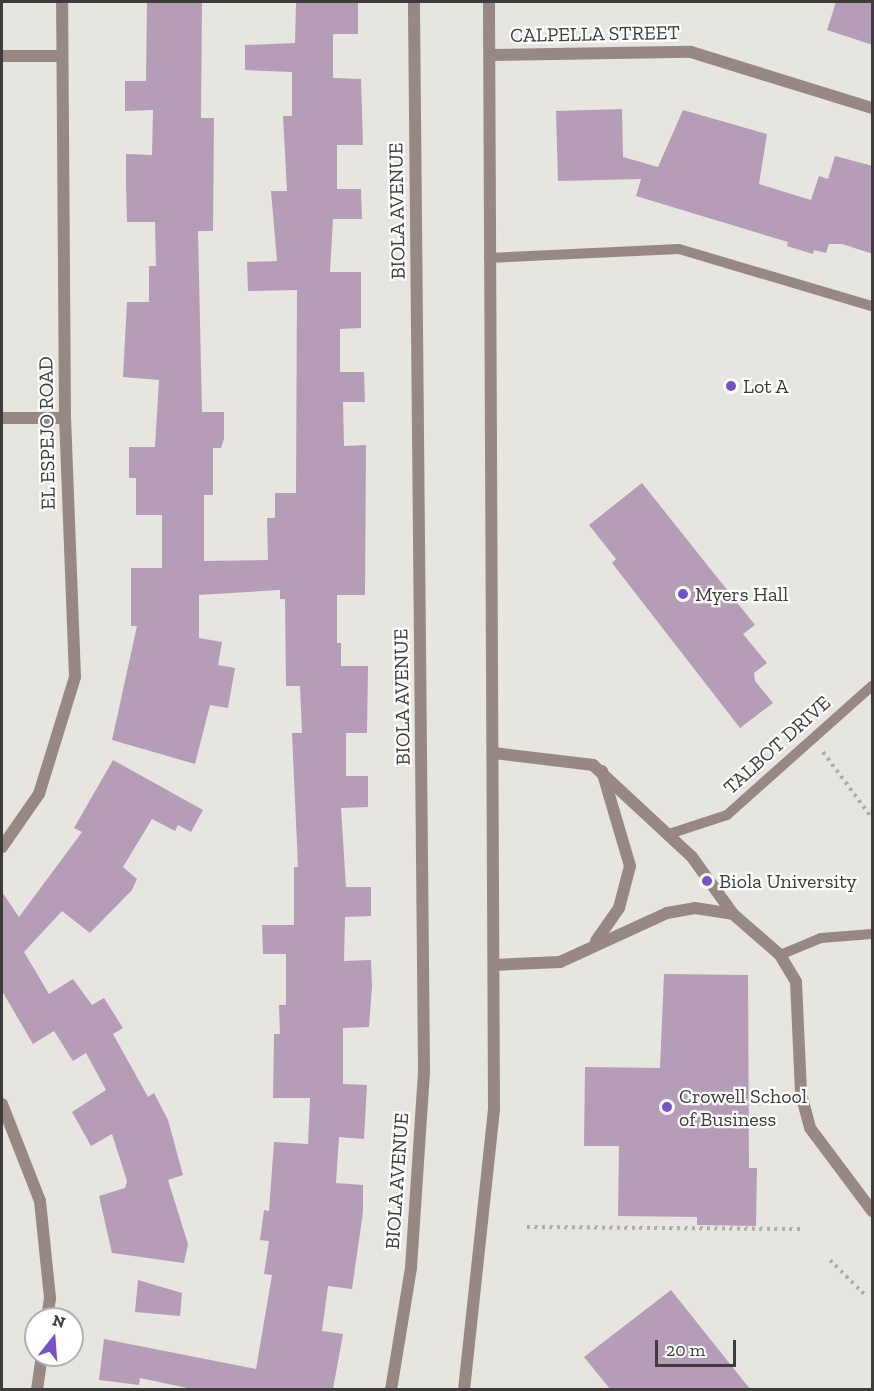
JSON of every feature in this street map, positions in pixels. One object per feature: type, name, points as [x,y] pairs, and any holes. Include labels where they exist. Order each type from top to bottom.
[{"type":"street","name":"EL ESPEJO ROAD","points":[[2,847],[39,794],[75,677],[66,418],[62,2]]},
{"type":"street","name":"BIOLA AVENUE","points":[[391,1389],[411,1268],[424,1070],[414,2]]},
{"type":"street","points":[[464,1389],[494,1109],[489,2]]},
{"type":"street","name":"CALPELLA STREET","points":[[490,55],[691,52],[873,108]]},
{"type":"street","points":[[2,56],[61,56]]},
{"type":"street","points":[[2,418],[66,418]]},
{"type":"street","points":[[494,753],[578,759],[602,771],[669,834],[733,914],[780,955],[796,982],[801,1094],[810,1128],[873,1211]]},
{"type":"street","points":[[593,944],[619,908],[630,866],[602,771]]},
{"type":"street","points":[[494,965],[560,962],[593,944],[667,913],[695,908],[733,914]]},
{"type":"street","points":[[2,1104],[40,1202],[50,1298],[49,1307]]},
{"type":"street","points":[[37,1389],[40,1367]]},
{"type":"lane","points":[[489,258],[679,249],[873,306]]},
{"type":"lane","name":"TALBOT DRIVE","points":[[669,834],[727,815],[873,686]]},
{"type":"lane","points":[[780,955],[820,938],[873,934]]},
{"type":"path","points":[[814,736],[873,818]]},
{"type":"path","points":[[527,1227],[803,1228]]},
{"type":"path","points":[[830,1260],[864,1294]]},
{"type":"building","points":[[147,2],[202,2],[201,118],[214,118],[213,231],[198,231],[202,412],[224,412],[224,439],[221,448],[213,448],[213,495],[204,495],[204,561],[268,560],[267,518],[275,518],[275,493],[296,493],[297,290],[248,291],[247,262],[277,261],[271,191],[287,191],[283,116],[292,116],[292,72],[245,70],[245,45],[295,43],[296,2],[358,2],[358,34],[333,34],[333,78],[361,79],[363,145],[337,145],[337,189],[361,189],[362,219],[333,219],[330,272],[361,272],[361,328],[340,329],[340,372],[364,372],[365,402],[343,402],[344,446],[366,445],[365,595],[337,595],[337,643],[341,643],[341,666],[368,666],[367,733],[346,733],[346,776],[368,776],[368,807],[341,808],[346,887],[371,887],[371,916],[345,917],[344,961],[371,960],[372,987],[369,1027],[343,1028],[343,1084],[367,1085],[364,1139],[339,1137],[336,1183],[363,1185],[363,1212],[352,1289],[328,1286],[322,1331],[343,1334],[333,1389],[192,1389],[140,1378],[139,1385],[99,1380],[104,1339],[256,1369],[272,1275],[264,1274],[269,1241],[260,1240],[264,1210],[269,1211],[274,1142],[308,1144],[310,1098],[273,1098],[274,1034],[280,1034],[279,1005],[286,1005],[286,954],[263,954],[262,925],[294,925],[294,867],[298,867],[292,733],[302,733],[300,686],[286,686],[285,599],[280,599],[280,590],[199,595],[199,638],[222,642],[218,665],[235,668],[228,708],[210,705],[195,764],[112,740],[137,626],[131,626],[131,568],[162,568],[162,515],[136,515],[136,478],[129,478],[129,447],[155,447],[159,380],[123,377],[127,302],[149,302],[149,266],[156,266],[155,222],[127,222],[126,154],[152,155],[153,110],[125,111],[125,81],[146,81]]},
{"type":"building","points":[[836,2],[873,2],[873,45],[827,30]]},
{"type":"building","points":[[622,109],[623,157],[658,167],[683,110],[767,134],[759,184],[811,200],[819,176],[828,179],[835,156],[873,166],[873,254],[842,244],[829,244],[826,253],[814,250],[813,254],[787,246],[788,242],[636,196],[641,179],[558,181],[556,111]]},
{"type":"building","name":"Myers Hall","points":[[642,483],[755,625],[743,634],[767,663],[754,673],[755,681],[773,703],[740,728],[612,563],[616,559],[589,525]]},
{"type":"building","points":[[113,760],[203,810],[191,832],[178,825],[175,831],[152,819],[123,867],[137,879],[132,890],[90,933],[62,911],[24,952],[49,994],[73,979],[92,1005],[104,998],[123,1028],[113,1034],[148,1097],[154,1093],[168,1120],[183,1175],[168,1180],[188,1244],[184,1263],[112,1253],[99,1196],[125,1188],[127,1181],[112,1134],[91,1146],[72,1112],[106,1090],[86,1053],[73,1061],[54,1031],[33,1044],[2,991],[2,892],[19,917],[82,832],[74,828]]},
{"type":"building","name":"Crowell School of Business","points":[[664,974],[748,975],[749,1168],[757,1168],[756,1226],[697,1225],[697,1217],[618,1216],[619,1146],[584,1146],[585,1067],[660,1068]]},
{"type":"building","points":[[138,1280],[182,1293],[180,1316],[135,1312]]},
{"type":"building","points":[[671,1290],[750,1389],[610,1389],[584,1357]]},
{"type":"place","name":"Lot A","points":[[731,386]]},
{"type":"place","name":"Myers Hall","points":[[683,594]]},
{"type":"place","name":"Biola University","points":[[707,881]]},
{"type":"place","name":"Crowell School of Business","points":[[667,1107]]}]
